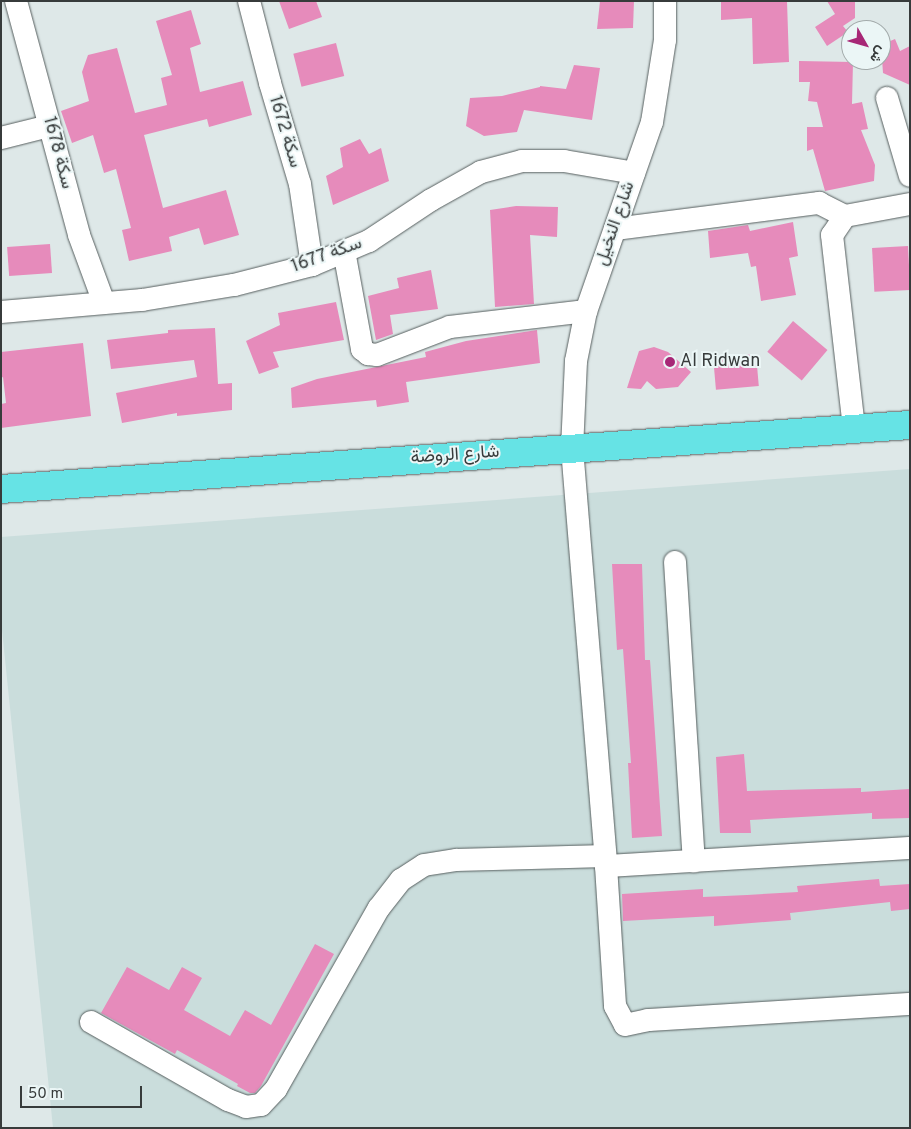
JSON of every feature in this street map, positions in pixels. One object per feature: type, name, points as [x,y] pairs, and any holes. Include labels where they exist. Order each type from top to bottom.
[{"type":"main road","name":"شارع الروضة","points":[[1,489],[910,425]]},
{"type":"street","name":"سكة 1678","points":[[16,1],[79,235],[104,303]]},
{"type":"street","name":"سكة 1672","points":[[249,1],[270,84],[300,184],[312,265]]},
{"type":"street","name":"شارع النخيل","points":[[665,1],[665,40],[652,122],[586,311],[576,361],[572,448],[605,861],[614,1006],[625,1025],[648,1020],[910,1004]]},
{"type":"street","points":[[887,98],[910,176]]},
{"type":"street","points":[[1,138],[49,126]]},
{"type":"street","name":"سكة 1677","points":[[1,312],[142,300],[234,285],[312,265],[369,241],[431,200],[481,172],[522,161],[564,161],[634,173]]},
{"type":"street","points":[[615,229],[819,202],[845,216],[910,204]]},
{"type":"street","points":[[845,216],[832,235],[854,428]]},
{"type":"street","points":[[344,251],[362,349],[368,354],[376,355],[450,327],[586,311]]},
{"type":"street","points":[[675,562],[694,861]]},
{"type":"street","points":[[91,1022],[228,1100],[246,1107],[260,1105],[276,1089],[379,908],[400,880],[424,865],[457,860],[694,861],[910,848]]},
{"type":"shaded area","points":[[910,469],[910,1128],[53,1128],[1,620],[1,537]]},
{"type":"building","points":[[279,1],[316,1],[322,17],[289,29]]},
{"type":"building","points":[[600,1],[634,1],[633,28],[597,29]]},
{"type":"building","points":[[721,1],[787,1],[789,62],[753,64],[752,18],[721,20]]},
{"type":"building","points":[[827,1],[855,1],[855,18],[852,20],[841,20],[841,37],[827,46],[815,27],[835,14]]},
{"type":"building","points":[[191,10],[201,44],[190,48],[200,92],[243,81],[252,115],[209,127],[207,119],[144,135],[163,208],[226,190],[239,235],[204,245],[199,228],[169,237],[172,251],[129,261],[122,230],[131,228],[116,169],[104,173],[93,135],[72,143],[61,111],[89,101],[82,72],[88,55],[117,48],[135,113],[167,105],[161,78],[172,75],[156,21]]},
{"type":"building","points":[[895,39],[900,51],[910,46],[910,85],[883,73],[883,70],[891,70],[891,41]]},
{"type":"building","points":[[336,43],[344,76],[302,87],[293,54]]},
{"type":"building","points":[[799,61],[841,62],[841,70],[853,70],[852,104],[862,102],[868,129],[861,130],[875,165],[874,181],[825,191],[813,149],[807,151],[807,127],[823,127],[817,102],[808,101],[810,82],[799,82]]},
{"type":"building","points":[[574,65],[600,68],[592,120],[524,110],[517,132],[484,136],[466,126],[470,98],[502,96],[540,86],[566,89]]},
{"type":"building","points":[[360,139],[369,154],[381,148],[389,181],[333,205],[326,176],[343,167],[340,148]]},
{"type":"building","points":[[516,206],[558,207],[557,237],[530,235],[534,304],[495,307],[490,210]]},
{"type":"building","points":[[793,222],[798,256],[789,258],[796,295],[761,301],[756,266],[751,267],[748,253],[710,258],[708,231],[748,225],[750,231]]},
{"type":"building","points":[[50,244],[52,273],[9,276],[7,247]]},
{"type":"building","points":[[908,246],[910,290],[874,292],[872,248]]},
{"type":"building","points":[[431,270],[438,309],[390,315],[393,334],[376,340],[368,296],[399,288],[397,278]]},
{"type":"building","points":[[336,302],[344,340],[273,352],[279,367],[259,374],[246,341],[280,325],[278,313]]},
{"type":"building","points":[[793,321],[827,350],[802,381],[767,352]]},
{"type":"building","points":[[215,328],[218,384],[232,383],[232,410],[177,416],[177,413],[122,423],[116,393],[197,377],[194,360],[111,369],[107,340],[168,333],[168,330]]},
{"type":"building","points":[[537,330],[540,363],[406,382],[409,402],[377,407],[376,400],[292,408],[291,388],[317,379],[426,357],[425,352],[466,341]]},
{"type":"building","points":[[83,343],[91,416],[1,428],[1,404],[6,403],[3,377],[1,378],[1,352]]},
{"type":"building","points":[[654,347],[668,352],[691,372],[678,387],[656,389],[647,381],[641,389],[627,388],[639,351]]},
{"type":"building","points":[[756,354],[759,386],[716,390],[713,358]]},
{"type":"building","points":[[612,564],[642,564],[645,660],[650,660],[662,836],[632,838],[628,763],[631,763],[623,649],[617,650]]},
{"type":"building","points":[[744,754],[747,791],[861,788],[861,792],[910,789],[910,818],[872,819],[872,813],[750,820],[751,833],[720,833],[716,757]]},
{"type":"building","points":[[879,879],[880,886],[910,884],[910,909],[891,911],[890,902],[790,913],[791,920],[714,926],[714,916],[623,921],[622,894],[703,889],[703,897],[747,895],[798,892],[797,886]]},
{"type":"building","points":[[315,944],[334,954],[261,1086],[255,1093],[250,1093],[237,1086],[238,1084],[177,1050],[175,1054],[101,1013],[127,967],[169,990],[182,967],[202,978],[184,1010],[230,1036],[245,1010],[271,1025]]},
{"type":"place","name":"Al Ridwan","points":[[670,362]]}]
